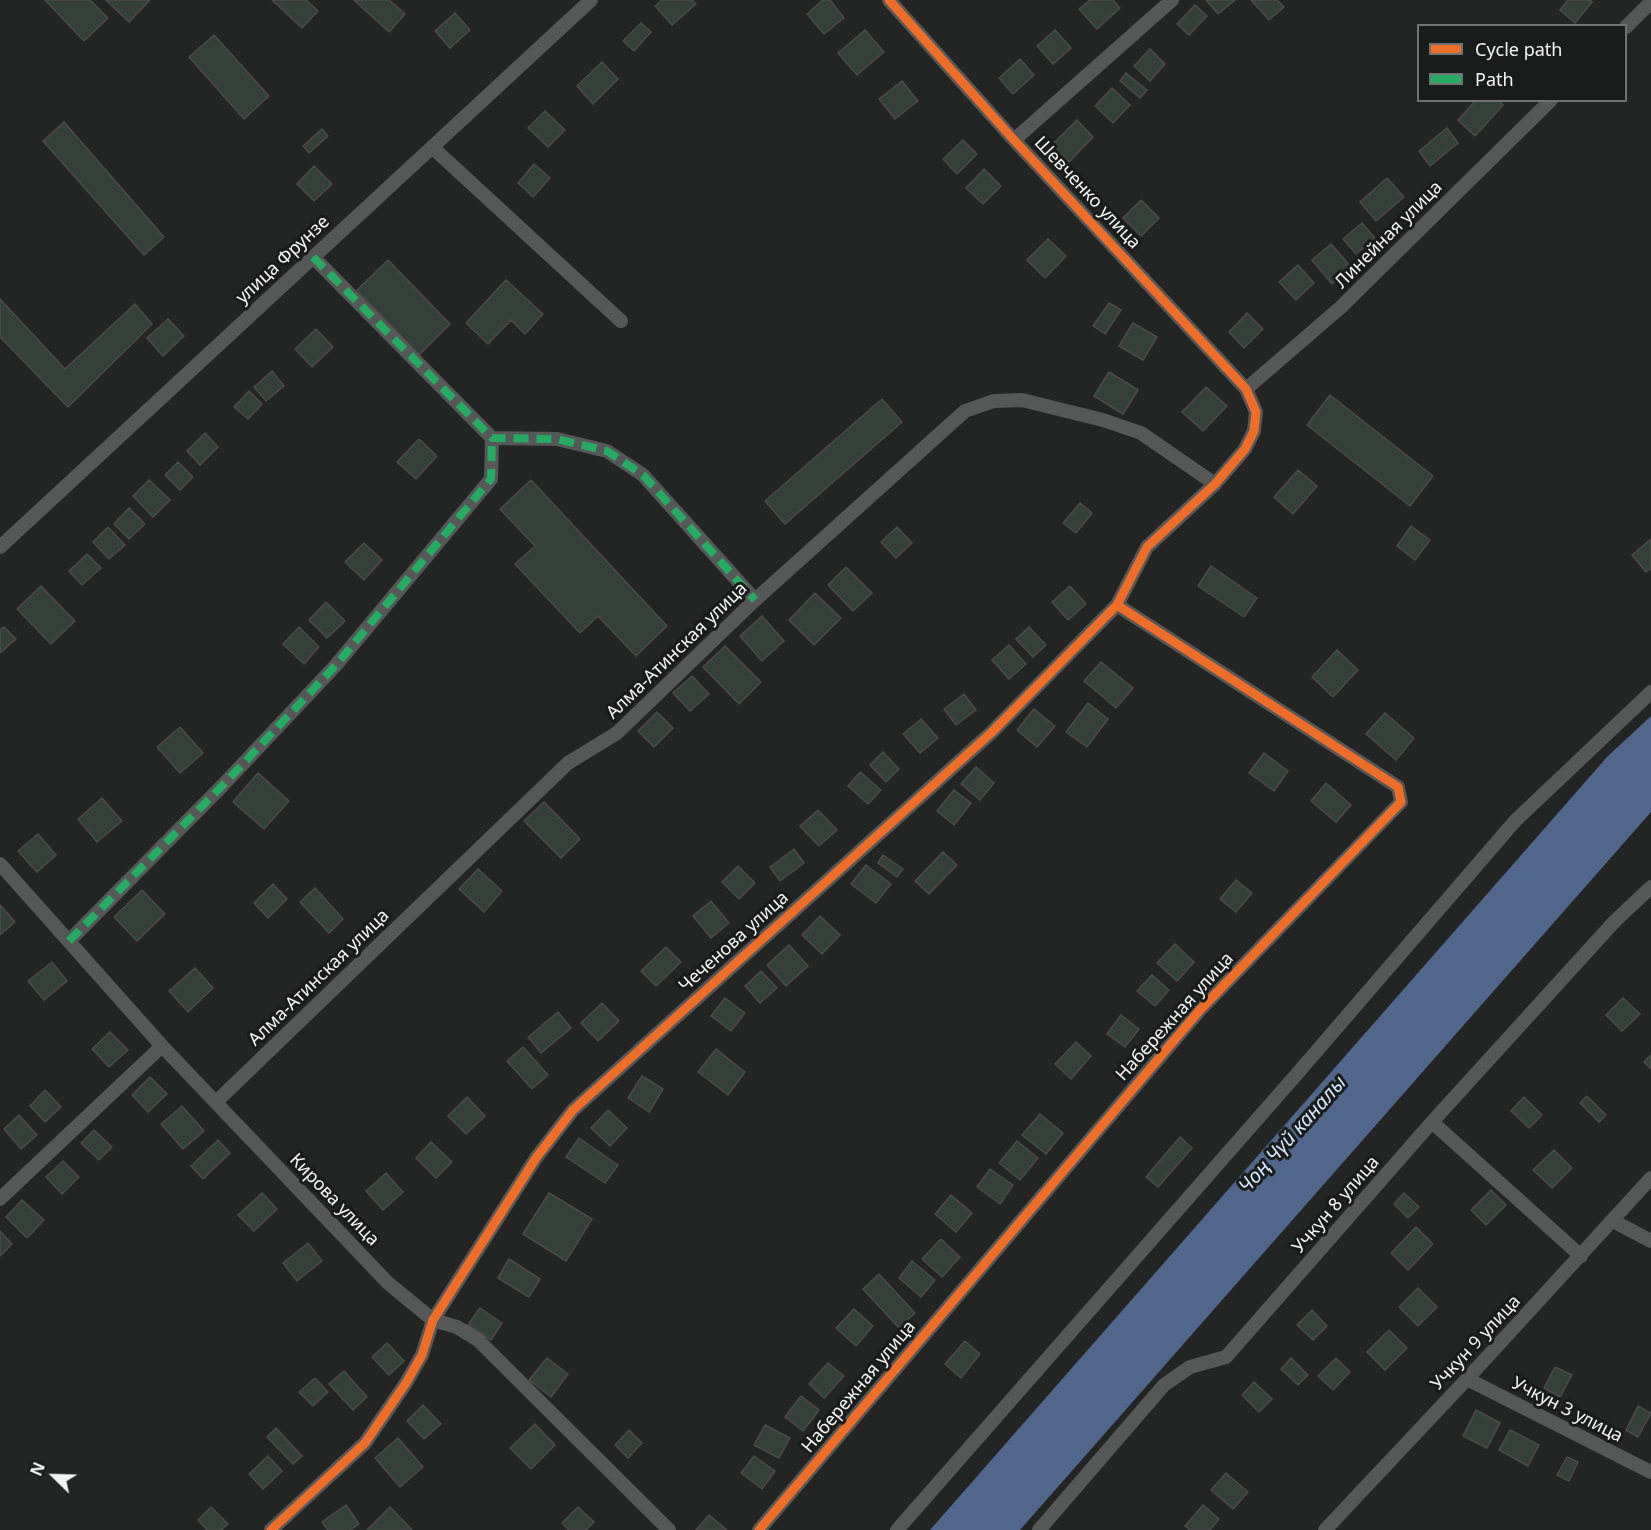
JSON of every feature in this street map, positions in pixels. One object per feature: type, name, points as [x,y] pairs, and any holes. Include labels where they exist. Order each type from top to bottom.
[{"type":"street","name":"улица Фрунзе","points":[[0,547],[591,0]]},
{"type":"street","name":"Шевченко улица","points":[[889,0],[1014,140],[1246,389],[1256,412]]},
{"type":"street","points":[[1014,140],[1172,0]]},
{"type":"street","points":[[1627,26],[1651,2]]},
{"type":"street","name":"Линейная улица","points":[[1246,389],[1341,307],[1549,102]]},
{"type":"street","points":[[432,147],[621,321]]},
{"type":"street","points":[[313,257],[492,438],[558,439],[608,451],[643,475],[756,600]]},
{"type":"street","name":"Алма-Атинская улица","points":[[216,1102],[568,763],[617,734],[756,600],[966,411],[994,401],[1022,400],[1103,420],[1141,433],[1215,484]]},
{"type":"street","name":"Чеченова улица","points":[[271,1530],[365,1443],[423,1355],[433,1320],[536,1158],[573,1110],[992,732],[1118,605],[1147,547],[1215,484],[1245,449],[1254,431],[1256,412]]},
{"type":"street","points":[[69,941],[223,785],[350,648],[491,479],[492,438]]},
{"type":"street","name":"Набережная улица","points":[[759,1530],[1199,1011],[1401,802],[1398,787],[1118,605]]},
{"type":"street","points":[[897,1530],[1296,1075],[1515,821],[1651,692]]},
{"type":"street","name":"Кирова улица","points":[[0,864],[162,1046],[388,1282],[433,1320],[457,1327],[478,1340],[669,1530]]},
{"type":"street","name":"Учкун 8 улица","points":[[1039,1530],[1164,1385],[1190,1367],[1226,1357],[1432,1122],[1614,922],[1651,887]]},
{"type":"street","points":[[0,1199],[162,1046]]},
{"type":"street","points":[[1432,1122],[1581,1256]]},
{"type":"street","name":"Учкун 9 улица","points":[[1330,1529],[1651,1178]]},
{"type":"street","points":[[1613,1221],[1651,1240]]},
{"type":"street","name":"Учкун 3 улица","points":[[1467,1379],[1651,1472]]},
{"type":"water","name":"Чоң Чүй каналы","points":[[1651,716],[1651,812],[1020,1530],[930,1530],[1607,757]]},
{"type":"building","points":[[45,0],[90,0],[108,18],[84,41]]},
{"type":"building","points":[[106,0],[150,0],[129,22]]},
{"type":"building","points":[[272,0],[306,0],[318,11],[302,28]]},
{"type":"building","points":[[354,0],[389,0],[405,14],[389,32]]},
{"type":"building","points":[[662,0],[692,0],[696,4],[672,25],[655,6]]},
{"type":"building","points":[[823,0],[830,0],[844,18],[824,34],[807,14]]},
{"type":"building","points":[[1090,0],[1113,0],[1120,8],[1097,29],[1079,9]]},
{"type":"building","points":[[1206,0],[1235,0],[1218,14]]},
{"type":"building","points":[[1251,0],[1277,0],[1284,7],[1269,20]]},
{"type":"building","points":[[1568,0],[1590,0],[1592,2],[1575,23],[1560,10]]},
{"type":"building","points":[[1195,5],[1207,16],[1189,35],[1177,24]]},
{"type":"building","points":[[455,13],[470,30],[450,48],[435,31]]},
{"type":"building","points":[[641,23],[651,32],[634,51],[623,41]]},
{"type":"building","points":[[865,30],[884,52],[857,75],[838,53]]},
{"type":"building","points":[[1055,30],[1071,48],[1053,64],[1037,46]]},
{"type":"building","points":[[214,35],[269,96],[244,119],[189,57]]},
{"type":"building","points":[[1150,49],[1165,64],[1150,81],[1134,66]]},
{"type":"building","points":[[1020,59],[1034,75],[1013,94],[999,78]]},
{"type":"building","points":[[602,62],[618,79],[593,104],[577,86]]},
{"type":"building","points":[[1126,73],[1147,90],[1140,98],[1120,81]]},
{"type":"building","points":[[902,81],[918,101],[895,119],[879,99]]},
{"type":"building","points":[[1112,88],[1130,105],[1113,123],[1095,106]]},
{"type":"building","points":[[1474,102],[1500,102],[1503,105],[1475,136],[1458,120]]},
{"type":"building","points":[[545,111],[565,130],[548,147],[528,128]]},
{"type":"building","points":[[1077,120],[1093,137],[1069,162],[1052,145]]},
{"type":"building","points":[[64,122],[164,237],[144,255],[43,141]]},
{"type":"building","points":[[1447,128],[1458,143],[1430,166],[1419,151]]},
{"type":"building","points":[[322,129],[328,136],[309,153],[303,146]]},
{"type":"building","points":[[963,140],[977,154],[957,174],[943,159]]},
{"type":"building","points":[[534,164],[550,178],[533,197],[518,183]]},
{"type":"building","points":[[314,166],[332,184],[314,201],[297,184]]},
{"type":"building","points":[[984,169],[1001,186],[983,204],[966,188]]},
{"type":"building","points":[[1387,178],[1404,197],[1376,221],[1360,202]]},
{"type":"building","points":[[1141,200],[1159,218],[1141,236],[1123,218]]},
{"type":"building","points":[[1362,223],[1375,238],[1356,254],[1343,239]]},
{"type":"building","points":[[1048,239],[1066,256],[1045,278],[1027,260]]},
{"type":"building","points":[[1331,244],[1351,267],[1332,284],[1312,260]]},
{"type":"building","points":[[388,260],[450,324],[419,355],[357,290]]},
{"type":"building","points":[[1298,265],[1314,283],[1296,300],[1279,282]]},
{"type":"building","points":[[506,280],[543,314],[525,334],[511,320],[488,344],[466,323]]},
{"type":"building","points":[[0,299],[65,369],[135,304],[152,324],[68,407],[0,337]]},
{"type":"building","points":[[1109,303],[1121,310],[1105,334],[1093,326]]},
{"type":"building","points":[[1247,313],[1263,329],[1244,348],[1229,332]]},
{"type":"building","points":[[168,319],[184,336],[163,356],[147,338]]},
{"type":"building","points":[[1133,323],[1157,337],[1143,360],[1119,346]]},
{"type":"building","points":[[316,329],[333,347],[312,367],[295,349]]},
{"type":"building","points":[[272,371],[284,386],[266,401],[254,387]]},
{"type":"building","points":[[1109,372],[1138,390],[1123,414],[1094,396]]},
{"type":"building","points":[[1206,387],[1227,406],[1203,431],[1182,412]]},
{"type":"building","points":[[249,391],[262,404],[248,419],[234,407]]},
{"type":"building","points":[[1330,395],[1433,476],[1410,506],[1307,425]]},
{"type":"building","points":[[882,399],[902,422],[785,524],[765,501]]},
{"type":"building","points":[[205,433],[218,447],[200,465],[187,451]]},
{"type":"building","points":[[419,439],[437,456],[416,479],[397,462]]},
{"type":"building","points":[[178,462],[193,477],[180,490],[165,475]]},
{"type":"building","points":[[1298,470],[1317,486],[1293,514],[1274,497]]},
{"type":"building","points":[[149,480],[170,500],[153,517],[133,496]]},
{"type":"building","points":[[531,480],[667,626],[636,656],[598,616],[580,633],[515,564],[535,546],[500,509]]},
{"type":"building","points":[[1080,503],[1092,513],[1076,533],[1063,523]]},
{"type":"building","points":[[129,508],[145,524],[129,539],[114,524]]},
{"type":"building","points":[[1411,526],[1430,540],[1415,560],[1397,546]]},
{"type":"building","points":[[108,527],[125,545],[109,559],[93,542]]},
{"type":"building","points":[[897,527],[912,543],[896,558],[881,542]]},
{"type":"building","points":[[1651,539],[1651,568],[1646,572],[1632,555]]},
{"type":"building","points":[[364,543],[382,560],[364,580],[345,562]]},
{"type":"building","points":[[87,554],[101,568],[82,585],[69,571]]},
{"type":"building","points":[[1211,566],[1257,598],[1244,617],[1198,586]]},
{"type":"building","points":[[846,567],[872,593],[853,611],[828,585]]},
{"type":"building","points":[[41,586],[75,621],[51,644],[17,609]]},
{"type":"building","points":[[1070,586],[1086,604],[1068,620],[1052,602]]},
{"type":"building","points":[[815,593],[841,618],[814,645],[789,620]]},
{"type":"building","points":[[326,602],[345,621],[327,638],[309,620]]},
{"type":"building","points":[[762,616],[784,641],[762,661],[740,636]]},
{"type":"building","points":[[4,627],[16,639],[0,653],[0,630]]},
{"type":"building","points":[[299,627],[319,647],[304,664],[283,644]]},
{"type":"building","points":[[1029,627],[1046,645],[1033,657],[1016,639]]},
{"type":"building","points":[[1009,645],[1026,664],[1009,679],[992,660]]},
{"type":"building","points":[[725,646],[761,682],[739,704],[703,667]]},
{"type":"building","points":[[1337,650],[1358,670],[1333,697],[1312,677]]},
{"type":"building","points":[[1101,662],[1133,688],[1116,708],[1084,681]]},
{"type":"building","points":[[692,676],[709,694],[690,711],[673,693]]},
{"type":"building","points":[[964,694],[976,710],[956,725],[944,709]]},
{"type":"building","points":[[1088,703],[1108,719],[1087,747],[1066,732]]},
{"type":"building","points":[[1034,709],[1055,726],[1037,747],[1017,730]]},
{"type":"building","points":[[657,712],[673,728],[654,747],[638,731]]},
{"type":"building","points":[[1385,713],[1414,738],[1396,760],[1366,734]]},
{"type":"building","points":[[921,719],[938,738],[920,753],[903,734]]},
{"type":"building","points":[[180,727],[203,753],[180,773],[157,747]]},
{"type":"building","points":[[883,752],[899,769],[886,782],[870,765]]},
{"type":"building","points":[[1264,753],[1288,771],[1274,791],[1249,773]]},
{"type":"building","points":[[976,767],[994,783],[980,800],[961,784]]},
{"type":"building","points":[[860,772],[881,790],[868,804],[848,786]]},
{"type":"building","points":[[258,773],[289,801],[264,829],[233,802]]},
{"type":"building","points":[[1326,783],[1351,805],[1336,822],[1311,801]]},
{"type":"building","points":[[954,790],[971,803],[954,825],[937,811]]},
{"type":"building","points":[[102,798],[122,821],[97,842],[78,819]]},
{"type":"building","points":[[544,802],[580,839],[561,858],[524,821]]},
{"type":"building","points":[[818,810],[837,830],[819,846],[800,826]]},
{"type":"building","points":[[38,834],[56,855],[37,872],[18,851]]},
{"type":"building","points":[[794,849],[804,863],[780,881],[770,867]]},
{"type":"building","points":[[943,852],[957,865],[929,894],[915,881]]},
{"type":"building","points":[[883,855],[903,869],[897,877],[878,863]]},
{"type":"building","points":[[866,865],[891,884],[876,903],[851,884]]},
{"type":"building","points":[[738,866],[755,883],[739,899],[722,882]]},
{"type":"building","points":[[478,869],[502,891],[484,912],[459,889]]},
{"type":"building","points":[[1236,880],[1252,893],[1236,912],[1220,899]]},
{"type":"building","points":[[273,884],[287,899],[268,918],[254,903]]},
{"type":"building","points":[[315,888],[343,919],[329,933],[300,902]]},
{"type":"building","points":[[142,890],[165,914],[137,941],[114,917]]},
{"type":"building","points":[[711,901],[729,923],[711,938],[693,916]]},
{"type":"building","points":[[0,905],[15,922],[0,935]]},
{"type":"building","points":[[820,916],[840,935],[822,954],[802,935]]},
{"type":"building","points":[[1175,944],[1194,962],[1177,981],[1157,963]]},
{"type":"building","points":[[789,945],[808,966],[786,986],[767,965]]},
{"type":"building","points":[[666,947],[681,962],[656,986],[641,971]]},
{"type":"building","points":[[52,962],[67,981],[44,1000],[28,981]]},
{"type":"building","points":[[195,968],[213,988],[188,1012],[169,991]]},
{"type":"building","points":[[761,971],[777,988],[760,1003],[745,986]]},
{"type":"building","points":[[1152,975],[1169,990],[1155,1006],[1137,991]]},
{"type":"building","points":[[725,998],[745,1013],[731,1031],[711,1016]]},
{"type":"building","points":[[1623,998],[1640,1014],[1622,1031],[1606,1015]]},
{"type":"building","points":[[602,1003],[619,1021],[598,1041],[581,1023]]},
{"type":"building","points":[[558,1012],[571,1028],[541,1053],[528,1037]]},
{"type":"building","points":[[1121,1015],[1139,1029],[1125,1047],[1107,1034]]},
{"type":"building","points":[[110,1032],[128,1050],[109,1067],[92,1049]]},
{"type":"building","points":[[1076,1042],[1091,1056],[1071,1079],[1055,1064]]},
{"type":"building","points":[[523,1047],[548,1075],[532,1089],[507,1061]]},
{"type":"building","points":[[716,1049],[745,1072],[728,1095],[698,1072]]},
{"type":"building","points":[[1651,1055],[1651,1069],[1644,1062]]},
{"type":"building","points":[[642,1076],[663,1089],[649,1112],[628,1098]]},
{"type":"building","points":[[150,1077],[167,1094],[148,1112],[132,1095]]},
{"type":"building","points":[[45,1090],[61,1107],[45,1122],[30,1106]]},
{"type":"building","points":[[1587,1096],[1606,1115],[1599,1122],[1580,1103]]},
{"type":"building","points":[[467,1097],[485,1116],[466,1134],[448,1116]]},
{"type":"building","points":[[1524,1097],[1542,1115],[1529,1128],[1511,1111]]},
{"type":"building","points":[[182,1106],[204,1131],[183,1149],[161,1124]]},
{"type":"building","points":[[608,1110],[627,1128],[610,1146],[591,1128]]},
{"type":"building","points":[[1040,1114],[1063,1133],[1046,1154],[1022,1135]]},
{"type":"building","points":[[19,1115],[37,1135],[21,1149],[4,1129]]},
{"type":"building","points":[[94,1130],[112,1147],[99,1160],[81,1143]]},
{"type":"building","points":[[1180,1137],[1192,1148],[1158,1187],[1146,1177]]},
{"type":"building","points":[[579,1138],[618,1165],[605,1183],[566,1157]]},
{"type":"building","points":[[218,1140],[230,1153],[203,1179],[191,1166]]},
{"type":"building","points":[[1017,1141],[1038,1158],[1020,1180],[999,1163]]},
{"type":"building","points":[[431,1142],[452,1162],[436,1178],[416,1158]]},
{"type":"building","points":[[1554,1150],[1572,1168],[1552,1188],[1533,1170]]},
{"type":"building","points":[[63,1161],[79,1177],[62,1194],[46,1177]]},
{"type":"building","points":[[990,1169],[1013,1185],[1000,1204],[977,1187]]},
{"type":"building","points":[[386,1173],[403,1192],[383,1210],[366,1191]]},
{"type":"building","points":[[1491,1190],[1506,1205],[1486,1225],[1471,1210]]},
{"type":"building","points":[[262,1193],[277,1209],[254,1231],[238,1215]]},
{"type":"building","points":[[549,1193],[592,1219],[566,1261],[523,1234]]},
{"type":"building","points":[[1404,1193],[1419,1207],[1408,1218],[1394,1204]]},
{"type":"building","points":[[951,1195],[972,1213],[956,1232],[935,1214]]},
{"type":"building","points":[[22,1200],[44,1220],[27,1238],[6,1217]]},
{"type":"building","points":[[1416,1227],[1433,1244],[1408,1270],[1391,1253]]},
{"type":"building","points":[[0,1231],[12,1244],[0,1256]]},
{"type":"building","points":[[941,1239],[960,1257],[942,1277],[922,1259]]},
{"type":"building","points":[[308,1243],[322,1261],[297,1281],[283,1263]]},
{"type":"building","points":[[509,1259],[540,1279],[529,1297],[498,1278]]},
{"type":"building","points":[[912,1261],[935,1280],[921,1297],[899,1278]]},
{"type":"building","points":[[879,1274],[915,1313],[899,1328],[863,1289]]},
{"type":"building","points":[[1418,1288],[1437,1307],[1418,1326],[1399,1307]]},
{"type":"building","points":[[480,1308],[502,1323],[491,1340],[468,1325]]},
{"type":"building","points":[[854,1309],[873,1326],[856,1346],[836,1328]]},
{"type":"building","points":[[1312,1310],[1327,1326],[1313,1340],[1297,1325]]},
{"type":"building","points":[[1389,1330],[1407,1348],[1385,1370],[1367,1352]]},
{"type":"building","points":[[965,1341],[980,1354],[961,1378],[945,1364]]},
{"type":"building","points":[[387,1343],[404,1361],[389,1375],[372,1357]]},
{"type":"building","points":[[547,1358],[568,1374],[551,1397],[529,1380]]},
{"type":"building","points":[[1291,1358],[1308,1375],[1298,1385],[1281,1369]]},
{"type":"building","points":[[1336,1358],[1350,1372],[1333,1390],[1318,1376]]},
{"type":"building","points":[[828,1363],[844,1376],[824,1398],[809,1384]]},
{"type":"building","points":[[1555,1367],[1572,1375],[1560,1397],[1544,1388]]},
{"type":"building","points":[[344,1371],[367,1397],[353,1410],[329,1384]]},
{"type":"building","points":[[315,1378],[328,1392],[313,1406],[299,1392]]},
{"type":"building","points":[[1254,1382],[1272,1399],[1259,1412],[1242,1395]]},
{"type":"building","points":[[801,1396],[819,1410],[803,1431],[785,1417]]},
{"type":"building","points":[[423,1405],[441,1424],[424,1439],[407,1421]]},
{"type":"building","points":[[1638,1406],[1651,1413],[1638,1437],[1626,1430]]},
{"type":"building","points":[[1476,1410],[1500,1423],[1487,1448],[1463,1436]]},
{"type":"building","points":[[535,1424],[555,1445],[531,1469],[510,1448]]},
{"type":"building","points":[[765,1425],[790,1438],[779,1458],[754,1445]]},
{"type":"building","points":[[276,1428],[302,1456],[293,1464],[267,1437]]},
{"type":"building","points":[[629,1430],[642,1443],[628,1458],[615,1445]]},
{"type":"building","points":[[1510,1430],[1539,1445],[1528,1466],[1499,1450]]},
{"type":"building","points":[[398,1438],[423,1467],[400,1487],[375,1458]]},
{"type":"building","points":[[268,1456],[282,1471],[263,1489],[249,1474]]},
{"type":"building","points":[[754,1456],[775,1471],[762,1489],[741,1473]]},
{"type":"building","points":[[1567,1457],[1578,1462],[1569,1481],[1557,1475]]},
{"type":"building","points":[[1226,1473],[1248,1492],[1233,1509],[1211,1490]]},
{"type":"building","points":[[346,1505],[359,1524],[350,1530],[328,1530],[322,1522]]},
{"type":"building","points":[[1203,1505],[1219,1519],[1210,1530],[1190,1530],[1185,1526]]},
{"type":"building","points":[[211,1507],[228,1524],[221,1530],[207,1530],[198,1520]]},
{"type":"building","points":[[390,1507],[412,1530],[367,1530]]},
{"type":"building","points":[[578,1507],[594,1522],[586,1530],[569,1530],[562,1523]]},
{"type":"building","points":[[709,1515],[727,1530],[696,1530]]},
{"type":"marked path","points":[[313,257],[492,438],[557,439],[607,451],[643,475],[755,600]]},
{"type":"marked path","points":[[69,941],[223,785],[336,665],[491,479],[492,438]]},
{"type":"cycle path","points":[[271,1530],[365,1443],[422,1355],[433,1320],[536,1158],[573,1110],[992,732],[1117,605],[1147,547],[1215,484],[1245,449],[1254,431],[1256,412],[1246,389],[1014,140],[889,0]]},
{"type":"cycle path","points":[[759,1530],[1199,1011],[1401,802],[1398,787],[1117,605]]}]
